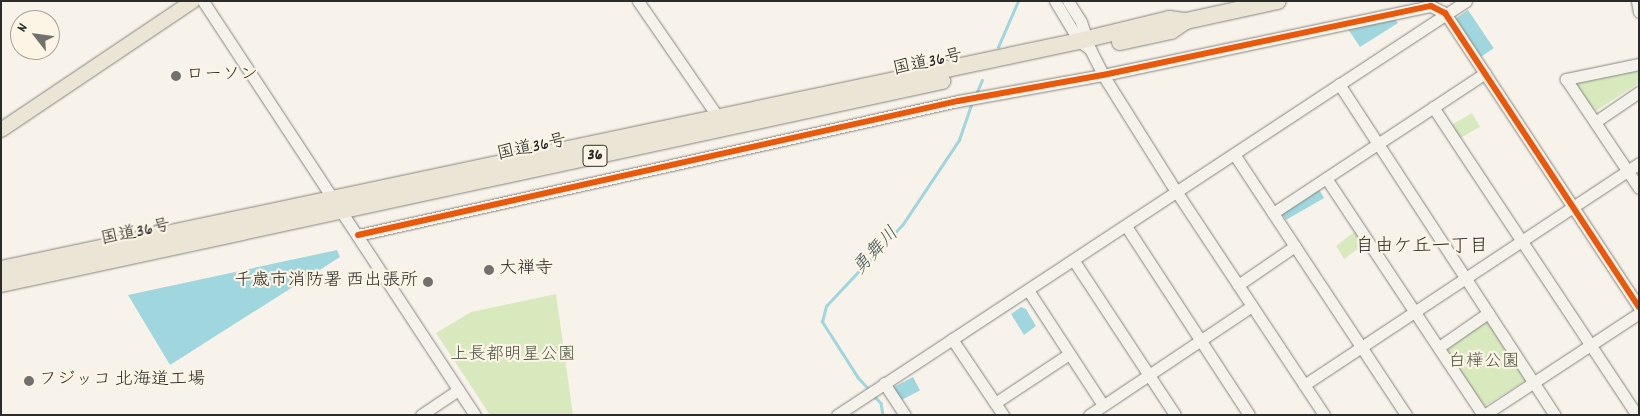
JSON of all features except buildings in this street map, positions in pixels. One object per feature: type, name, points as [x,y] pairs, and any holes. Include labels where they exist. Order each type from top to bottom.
[{"type":"highway","name":"国道36号","points":[[1,268],[338,204],[1086,43],[1171,31],[1186,21],[1278,1]]},
{"type":"highway","name":"国道36号","points":[[1,284],[338,204]]},
{"type":"main road","points":[[1,130],[193,1]]},
{"type":"street","points":[[203,1],[475,415]]},
{"type":"street","points":[[638,1],[718,123]]},
{"type":"street","points":[[1055,1],[1086,43],[1103,75],[1176,191],[1324,415]]},
{"type":"street","points":[[1068,1],[1081,22],[1086,43]]},
{"type":"street","points":[[837,415],[1074,261],[1176,191],[1466,1]]},
{"type":"street","points":[[1637,1],[1639,12]]},
{"type":"street","points":[[358,235],[990,95],[1103,75],[1431,6],[1445,13],[1639,307]]},
{"type":"street","points":[[1639,64],[1566,79],[1639,188]]},
{"type":"street","points":[[1273,213],[1485,73]]},
{"type":"street","points":[[1339,84],[1555,415]]},
{"type":"street","points":[[1595,122],[1639,92]]},
{"type":"street","points":[[1433,108],[1637,415]]},
{"type":"street","points":[[1234,154],[1406,415]]},
{"type":"street","points":[[1304,385],[1639,163]]},
{"type":"street","points":[[1326,178],[1483,415],[1639,313]]},
{"type":"street","points":[[1126,226],[1249,415]]},
{"type":"street","points":[[1238,286],[1295,246]]},
{"type":"street","points":[[1074,261],[1175,415]]},
{"type":"street","points":[[1028,290],[1103,406]]},
{"type":"street","points":[[1089,415],[1252,306]]},
{"type":"street","points":[[1439,348],[1488,314]]},
{"type":"street","points":[[952,339],[1002,415]]},
{"type":"street","points":[[995,403],[1070,354]]},
{"type":"street","points":[[882,385],[905,415]]},
{"type":"street","points":[[421,415],[458,390]]},
{"type":"green space","points":[[1639,68],[1639,83],[1594,112],[1577,85],[1578,82]]},
{"type":"green space","points":[[1472,113],[1480,127],[1460,138],[1452,124]]},
{"type":"green space","points":[[1357,230],[1365,244],[1344,259],[1336,246]]},
{"type":"green space","name":"上長都明星公園","points":[[556,294],[573,415],[490,415],[436,333],[471,312]]},
{"type":"green space","name":"白樺公園","points":[[1488,319],[1526,380],[1481,408],[1443,347]]},
{"type":"water","points":[[1468,10],[1494,48],[1481,57],[1456,18]]},
{"type":"water","points":[[1394,18],[1398,23],[1360,47],[1348,29]]},
{"type":"water","points":[[1317,186],[1324,198],[1286,220],[1279,208]]},
{"type":"water","points":[[337,250],[340,257],[170,365],[128,295]]},
{"type":"water","points":[[1021,307],[1026,309],[1036,326],[1024,335],[1011,314]]},
{"type":"water","points":[[913,377],[920,390],[901,401],[894,387]]},
{"type":"waterway","name":"勇舞川","points":[[998,47],[1018,1]]},
{"type":"waterway","name":"勇舞川","points":[[976,94],[982,80]]},
{"type":"waterway","name":"勇舞川","points":[[870,391],[858,378],[822,322],[826,306],[903,224],[959,140],[972,102]]},
{"type":"waterway","name":"勇舞川","points":[[873,395],[881,403],[883,415]]},
{"type":"cycle path","points":[[358,235],[958,101],[1103,75],[1431,6],[1445,13],[1639,307]]},
{"type":"place","name":"ローソン","points":[[176,76]]},
{"type":"place","name":"大禅寺","points":[[489,270]]},
{"type":"place","name":"千歳市消防署 西出張所","points":[[428,282]]},
{"type":"place","name":"フジッコ 北海道工場","points":[[29,381]]},
{"type":"district","name":"自由ケ丘一丁目","points":[[1422,248]]}]
